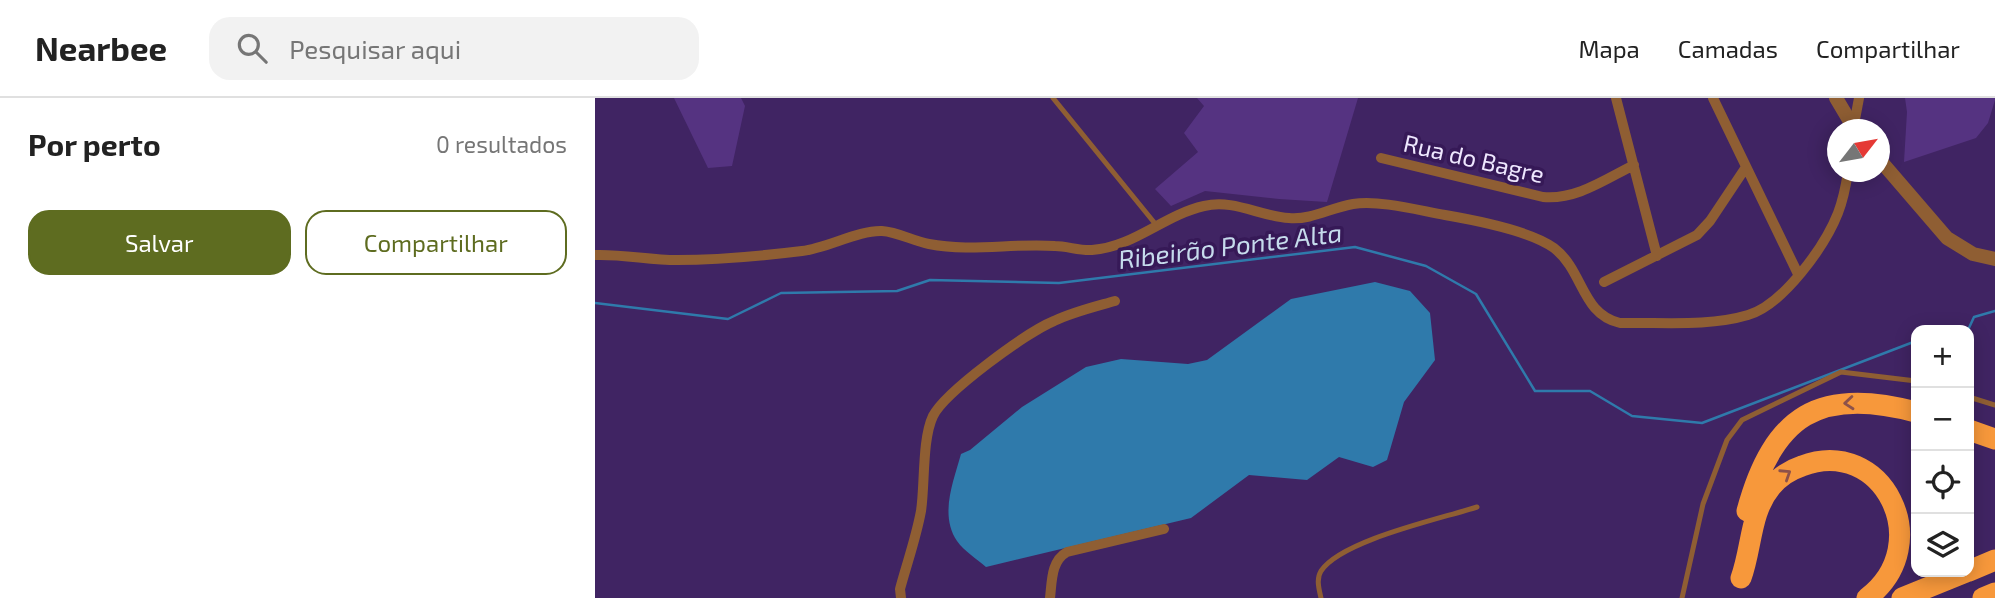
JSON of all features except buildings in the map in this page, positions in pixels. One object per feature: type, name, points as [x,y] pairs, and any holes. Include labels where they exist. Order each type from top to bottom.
[{"type":"highway","points":[[1739,589],[1740,541],[1754,485],[1766,459],[1784,433],[1807,415],[1837,404],[1871,402],[1911,411]]},
{"type":"highway","points":[[1974,432],[1995,439]]},
{"type":"highway","points":[[1739,589],[1755,520],[1770,487],[1785,474],[1808,463],[1844,462],[1867,474],[1886,491],[1892,500],[1901,528],[1898,555],[1893,567],[1887,578],[1867,598]]},
{"type":"highway","points":[[1974,569],[1995,560]]},
{"type":"highway","points":[[1902,598],[1953,577]]},
{"type":"highway","points":[[1983,598],[1995,593]]},
{"type":"street","points":[[1616,98],[1657,256]]},
{"type":"street","points":[[1713,98],[1798,274]]},
{"type":"street","points":[[1836,98],[1848,119]]},
{"type":"street","points":[[1855,119],[1859,98]]},
{"type":"street","name":"Rua do Bagre","points":[[1381,158],[1542,197],[1557,198],[1577,193],[1634,165]]},
{"type":"street","points":[[1604,282],[1691,239],[1703,229],[1746,167]]},
{"type":"street","points":[[1890,172],[1947,238],[1973,254],[1995,258]]},
{"type":"street","points":[[595,255],[621,254],[676,260],[710,259],[820,248],[881,231],[927,244],[1056,246],[1089,251],[1115,245],[1188,211],[1219,204],[1239,205],[1286,218],[1315,217],[1352,204],[1368,204],[1446,215],[1526,235],[1555,248],[1568,261],[1599,315],[1608,320],[1620,323],[1729,319],[1749,315],[1776,299],[1798,274],[1828,236],[1839,212],[1846,182]]},
{"type":"street","points":[[901,598],[900,589],[921,513],[929,431],[933,416],[940,406],[964,383],[1036,330],[1074,313],[1115,301]]},
{"type":"street","points":[[1049,598],[1056,562],[1060,556],[1067,552],[1164,530]]},
{"type":"lane","points":[[1053,98],[1158,226]]},
{"type":"lane","points":[[1682,598],[1703,504],[1727,440],[1742,419],[1841,372],[1911,380]]},
{"type":"lane","points":[[1974,399],[1995,405]]},
{"type":"lane","points":[[1321,598],[1318,578],[1322,570],[1341,554],[1371,541],[1477,507]]},
{"type":"shaded area","points":[[674,98],[741,98],[745,106],[732,166],[708,168]]},
{"type":"shaded area","points":[[1197,98],[1358,98],[1327,202],[1205,191],[1171,206],[1155,189],[1198,152],[1184,133],[1204,106]]},
{"type":"shaded area","points":[[1905,98],[1995,100],[1988,123],[1976,138],[1904,162],[1907,112]]},
{"type":"water","points":[[1375,282],[1410,291],[1430,313],[1435,360],[1404,402],[1387,460],[1373,467],[1339,457],[1307,480],[1249,475],[1191,518],[986,567],[957,541],[949,520],[949,509],[961,454],[970,450],[1022,407],[1086,367],[1121,359],[1188,364],[1207,360],[1291,299]]},
{"type":"waterway","name":"Ribeirão Ponte Alta","points":[[595,303],[728,319],[781,293],[897,291],[930,280],[1059,283],[1355,247],[1426,266],[1476,294],[1535,391],[1590,391],[1632,416],[1702,423],[1911,343]]},
{"type":"waterway","name":"Ribeirão Ponte Alta","points":[[1970,325],[1974,317],[1995,311]]}]
